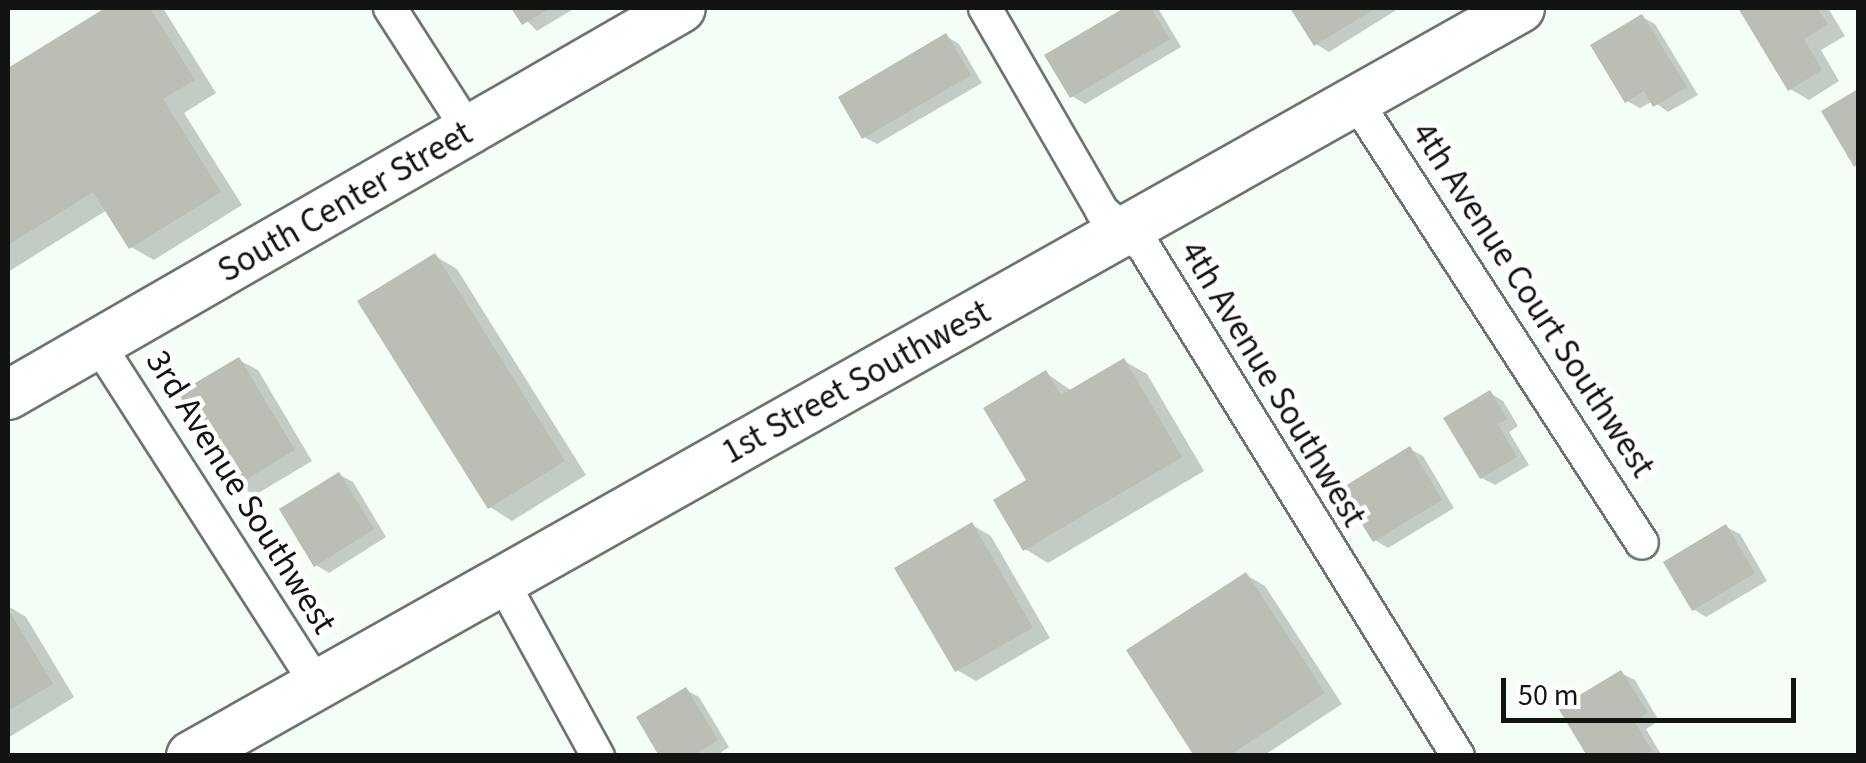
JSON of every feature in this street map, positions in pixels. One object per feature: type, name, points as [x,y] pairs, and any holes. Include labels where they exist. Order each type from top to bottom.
[{"type":"street","points":[[390,8],[469,132]]},
{"type":"street","name":"South Center Street","points":[[8,395],[682,8]]},
{"type":"street","name":"4th Avenue Southwest","points":[[985,8],[1102,210],[1144,248],[1458,756]]},
{"type":"street","name":"1st Street Southwest","points":[[191,756],[1520,8]]},
{"type":"street","name":"4th Avenue Court Southwest","points":[[1356,101],[1642,543]]},
{"type":"street","name":"3rd Avenue Southwest","points":[[98,342],[316,685]]},
{"type":"street","points":[[502,581],[598,756]]},
{"type":"building","points":[[105,8],[150,8],[195,80],[163,99],[221,192],[129,249],[93,192],[8,245],[8,68]]},
{"type":"building","points":[[511,8],[550,8],[522,25]]},
{"type":"building","points":[[1124,8],[1151,8],[1170,39],[1070,98],[1044,55]]},
{"type":"building","points":[[1290,8],[1376,8],[1314,46]]},
{"type":"building","points":[[1738,8],[1817,8],[1828,24],[1804,39],[1822,70],[1788,91]]},
{"type":"building","points":[[1642,14],[1687,87],[1653,107],[1644,91],[1625,103],[1590,45]]},
{"type":"building","points":[[946,33],[971,75],[862,139],[838,97]]},
{"type":"building","points":[[1858,89],[1858,164],[1854,167],[1821,111]]},
{"type":"building","points":[[435,253],[565,461],[488,509],[357,301]]},
{"type":"building","points":[[239,357],[295,450],[235,486],[178,393]]},
{"type":"building","points":[[1124,358],[1182,457],[1023,551],[993,500],[1026,480],[983,408],[1046,370],[1061,395]]},
{"type":"building","points":[[1490,390],[1507,419],[1498,424],[1517,457],[1480,479],[1443,418]]},
{"type":"building","points":[[1410,446],[1442,500],[1373,542],[1340,489]]},
{"type":"building","points":[[339,472],[374,529],[314,567],[279,509]]},
{"type":"building","points":[[972,522],[1033,628],[955,672],[894,568]]},
{"type":"building","points":[[1726,524],[1755,573],[1692,611],[1663,562]]},
{"type":"building","points":[[1246,572],[1325,693],[1228,756],[1194,756],[1126,650]]},
{"type":"building","points":[[8,609],[53,684],[8,711]]},
{"type":"building","points":[[1621,670],[1648,713],[1634,721],[1653,752],[1587,756],[1558,708]]},
{"type":"building","points":[[686,687],[718,740],[692,756],[659,756],[636,717]]}]
